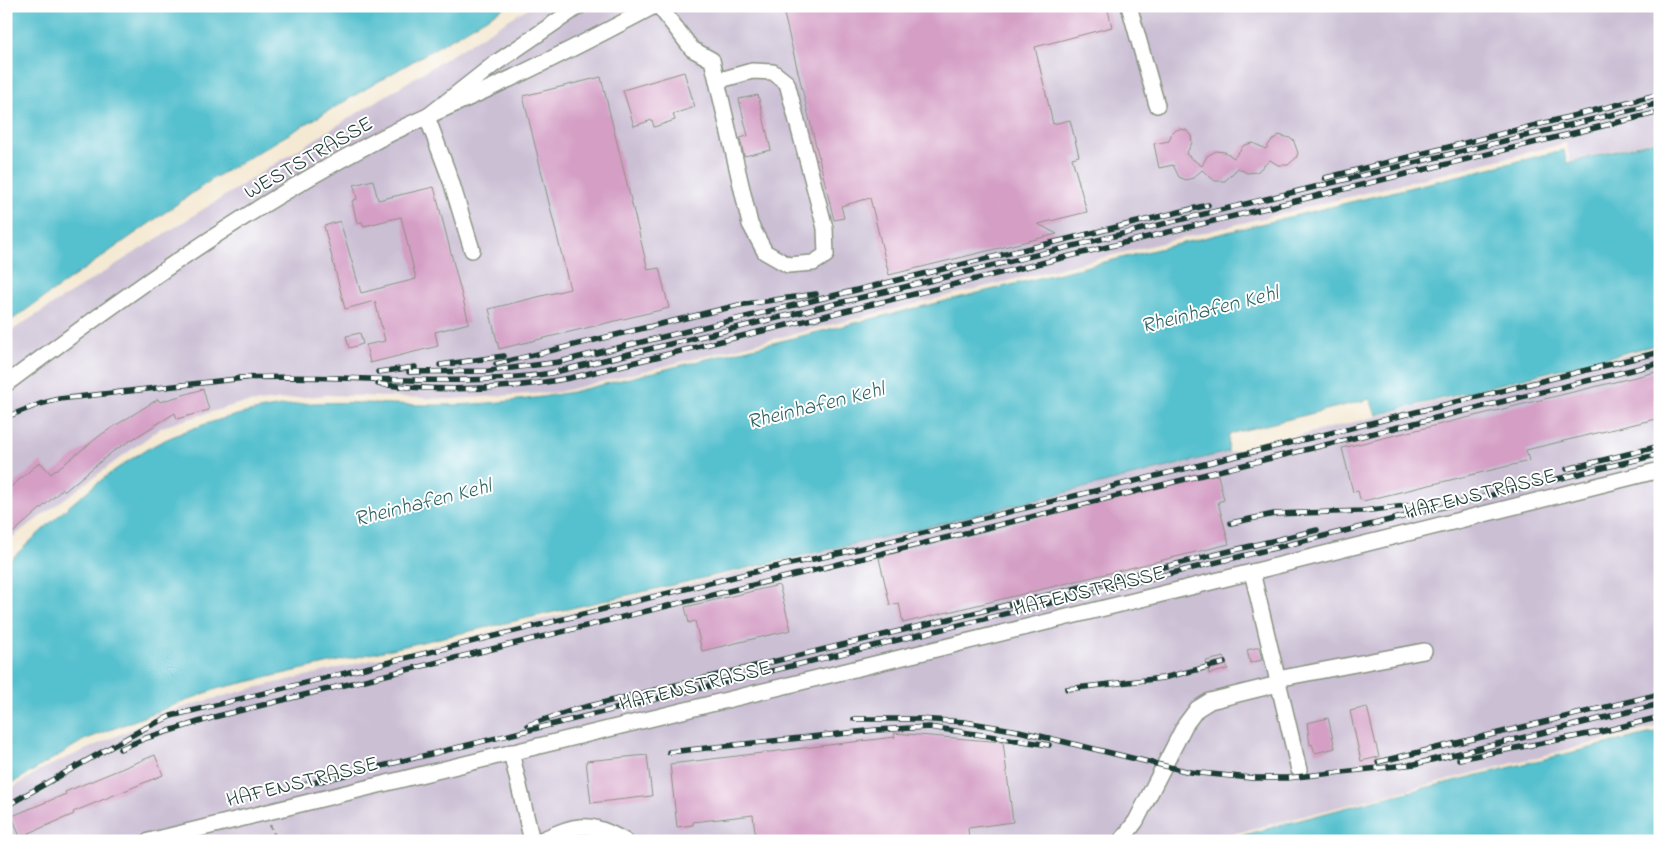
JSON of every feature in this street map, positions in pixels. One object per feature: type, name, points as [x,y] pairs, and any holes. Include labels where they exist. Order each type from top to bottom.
[{"type":"street","points":[[472,250],[451,181],[427,117],[493,65],[579,6]]},
{"type":"street","name":"WESTSTRASSE","points":[[6,384],[169,266],[264,204],[373,142],[500,84],[654,6]]},
{"type":"street","points":[[659,6],[692,49],[712,60],[750,224],[765,252],[788,266],[813,263],[826,255],[825,228],[787,83],[774,72],[752,71],[717,81]]},
{"type":"street","points":[[1128,6],[1156,105]]},
{"type":"street","name":"HAFENSTRASSE","points":[[149,841],[1252,572],[1660,470]]},
{"type":"street","points":[[1252,572],[1299,770]]},
{"type":"street","points":[[1121,841],[1136,821],[1185,724],[1197,709],[1210,701],[1278,682],[1424,650]]},
{"type":"street","points":[[511,752],[532,841]]},
{"type":"street","points":[[539,841],[564,830],[594,826],[625,841]]},
{"type":"shaded area","points":[[531,6],[1660,6],[1660,139],[1570,161],[1566,143],[559,392],[453,399],[326,395],[238,404],[162,427],[6,542],[6,334],[283,159]]},
{"type":"shaded area","points":[[1660,347],[1660,726],[1205,841],[6,841],[6,792],[40,770],[152,720],[155,715],[242,691],[803,557]]},
{"type":"water","points":[[6,6],[507,6],[214,178],[6,324]]},
{"type":"water","name":"Rheinhafen Kehl","points":[[1660,140],[1660,344],[1376,415],[1370,399],[1229,434],[1228,452],[919,529],[216,689],[84,740],[6,787],[6,564],[62,512],[124,463],[167,439],[184,432],[202,425],[257,410],[313,403],[467,404],[513,401],[572,392],[1564,150],[1567,163]]},
{"type":"water","points":[[1660,731],[1660,841],[1222,841],[1367,802]]},
{"type":"building","points":[[782,6],[1107,6],[1112,27],[1035,47],[1053,124],[1070,120],[1079,156],[1072,158],[1087,212],[1038,224],[1057,234],[889,275],[870,198],[841,206],[844,218],[834,220]]},
{"type":"building","points":[[684,72],[695,107],[673,114],[675,120],[654,127],[652,120],[634,126],[623,90]]},
{"type":"building","points":[[601,77],[648,270],[659,268],[669,308],[499,349],[489,309],[570,289],[523,96]]},
{"type":"building","points":[[758,95],[771,150],[744,156],[740,138],[748,136],[739,99]]},
{"type":"building","points":[[1179,129],[1186,130],[1191,136],[1192,143],[1186,154],[1202,166],[1207,156],[1216,151],[1225,152],[1234,158],[1244,145],[1253,143],[1266,149],[1271,141],[1279,135],[1293,139],[1298,153],[1296,158],[1288,165],[1278,165],[1270,160],[1257,172],[1247,173],[1238,168],[1225,181],[1215,181],[1202,170],[1193,178],[1186,180],[1179,177],[1173,165],[1159,168],[1154,144],[1169,141],[1172,132]]},
{"type":"building","points":[[373,180],[378,200],[434,187],[469,323],[435,332],[438,346],[370,363],[366,345],[385,341],[375,301],[345,309],[324,226],[340,221],[361,293],[416,279],[401,217],[364,226],[362,222],[357,223],[352,201],[357,199],[354,185]]},
{"type":"building","points":[[360,333],[363,344],[349,348],[346,336]]},
{"type":"building","points":[[1660,371],[1660,418],[1526,450],[1529,461],[1363,501],[1360,499],[1358,491],[1353,492],[1342,448]]},
{"type":"building","points":[[203,389],[209,410],[177,419],[175,413],[112,452],[65,491],[63,489],[6,539],[6,491],[40,462],[51,474],[102,434],[158,399],[160,402]]},
{"type":"building","points":[[1218,475],[1224,500],[1218,502],[1229,544],[903,623],[899,603],[890,605],[879,558]]},
{"type":"building","points":[[779,585],[791,630],[702,651],[695,621],[689,623],[685,607]]},
{"type":"building","points":[[1259,647],[1262,660],[1250,663],[1247,650]]},
{"type":"building","points":[[1224,657],[1228,669],[1209,674],[1206,661]]},
{"type":"building","points":[[1367,707],[1379,757],[1361,761],[1350,711]]},
{"type":"building","points":[[1328,718],[1335,748],[1315,753],[1312,744],[1310,745],[1307,723]]},
{"type":"building","points":[[894,733],[1003,742],[1013,822],[968,828],[969,841],[807,841],[802,837],[799,841],[756,841],[753,815],[693,822],[693,825],[677,827],[670,764],[895,737]]},
{"type":"building","points":[[155,755],[163,775],[73,812],[74,814],[20,837],[12,816]]},
{"type":"building","points":[[647,755],[652,796],[591,803],[586,761]]},
{"type":"railway","points":[[1325,178],[1660,94]]},
{"type":"railway","points":[[239,378],[317,377],[473,380],[551,373],[1660,103]]},
{"type":"railway","points":[[378,384],[450,389],[522,385],[570,378],[1660,112]]},
{"type":"railway","points":[[409,372],[489,371],[559,362],[1208,205]]},
{"type":"railway","points":[[496,364],[739,305],[816,294]]},
{"type":"railway","points":[[6,806],[143,729],[171,716],[766,569],[842,553],[1660,352]]},
{"type":"railway","points":[[440,365],[504,356]]},
{"type":"railway","points":[[120,749],[146,738],[218,716],[1660,363]]},
{"type":"railway","points":[[378,372],[415,367]]},
{"type":"railway","points":[[6,417],[59,399],[245,378]]},
{"type":"railway","points":[[1567,469],[1660,446]]},
{"type":"railway","points":[[304,785],[1660,454]]},
{"type":"railway","points":[[1231,523],[1274,514],[1362,511],[1424,504]]},
{"type":"railway","points":[[528,725],[573,710],[1317,530]]},
{"type":"railway","points":[[1067,689],[1163,678],[1224,663]]},
{"type":"railway","points":[[1378,762],[1660,694]]},
{"type":"railway","points":[[854,719],[919,719],[965,722],[1019,731],[1190,772],[1251,778],[1287,778],[1415,764],[1660,704]]},
{"type":"railway","points":[[1459,759],[1604,731],[1660,717]]},
{"type":"railway","points":[[669,752],[876,730],[929,727],[1049,745]]}]
